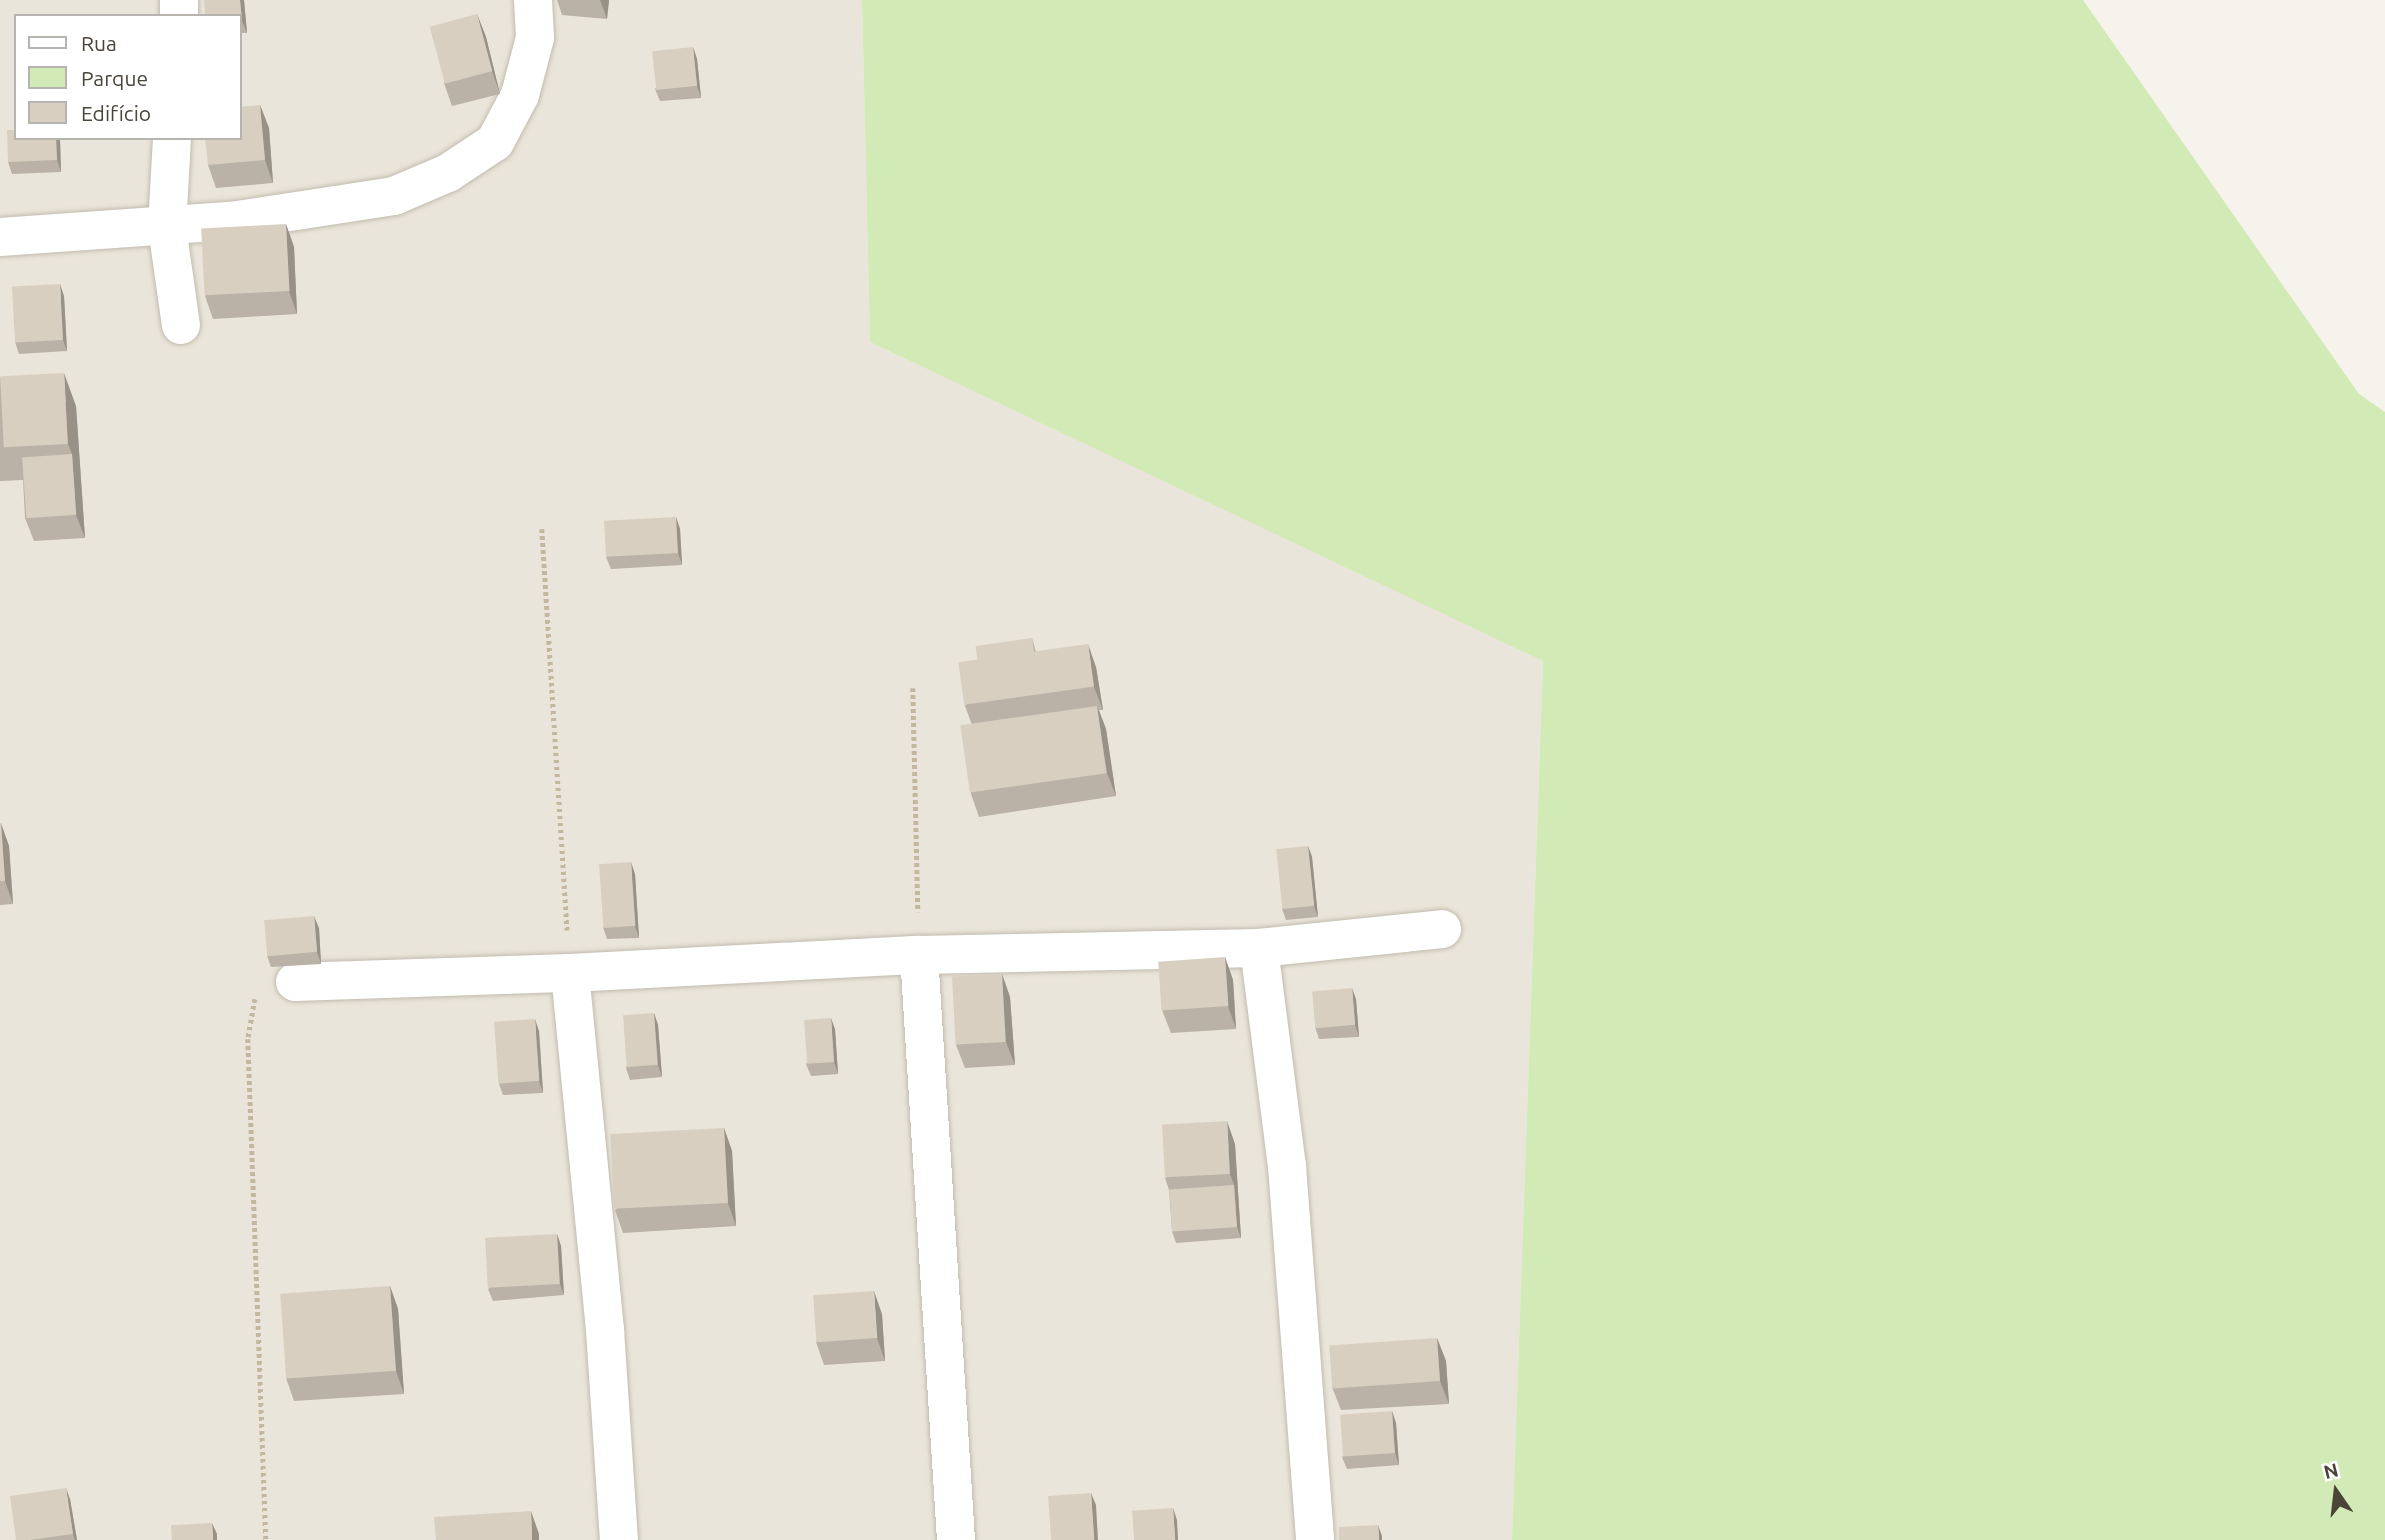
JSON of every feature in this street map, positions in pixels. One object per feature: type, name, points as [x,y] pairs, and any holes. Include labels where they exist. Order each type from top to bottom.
[{"type":"street","points":[[0,237],[167,227],[394,196],[448,173],[495,142],[520,95],[535,38],[533,0]]},
{"type":"street","points":[[172,140],[167,227],[181,326]]},
{"type":"street","points":[[295,982],[570,973],[919,955],[1259,948],[1442,929]]},
{"type":"street","points":[[1259,948],[1287,1166],[1315,1540]]},
{"type":"street","points":[[919,955],[956,1540]]},
{"type":"street","points":[[570,973],[605,1330],[619,1540]]},
{"type":"path","points":[[542,529],[570,973]]},
{"type":"path","points":[[913,688],[919,955]]},
{"type":"path","points":[[266,1540],[248,1040],[253,1003],[260,991],[270,986],[295,982]]},
{"type":"shaded area","points":[[0,0],[862,0],[870,342],[1543,660],[1512,1540],[0,1540]]},
{"type":"green space","points":[[862,0],[2083,0],[2359,394],[2385,412],[2385,1540],[1512,1540],[1543,661],[870,342]]},
{"type":"building","points":[[204,0],[240,0],[241,14],[205,14]]},
{"type":"building","points":[[477,14],[492,71],[445,84],[430,27]]},
{"type":"building","points":[[693,47],[697,86],[656,90],[652,51]]},
{"type":"building","points":[[260,105],[265,160],[208,165],[205,140],[242,140],[242,107]]},
{"type":"building","points":[[7,130],[14,130],[14,140],[56,140],[57,160],[8,162]]},
{"type":"building","points":[[286,224],[290,291],[205,295],[201,228]]},
{"type":"building","points":[[60,284],[63,340],[15,342],[12,287]]},
{"type":"building","points":[[64,373],[68,444],[4,447],[0,376]]},
{"type":"building","points":[[72,454],[76,515],[26,518],[22,457]]},
{"type":"building","points":[[676,517],[678,553],[606,557],[604,521]]},
{"type":"building","points":[[1032,638],[1034,653],[978,661],[976,646]]},
{"type":"building","points":[[1088,644],[1094,687],[964,705],[958,662]]},
{"type":"building","points":[[1097,706],[1106,773],[970,793],[960,725]]},
{"type":"building","points":[[1,823],[5,881],[0,881]]},
{"type":"building","points":[[1308,846],[1314,906],[1282,909],[1276,849]]},
{"type":"building","points":[[631,862],[635,926],[604,928],[599,864]]},
{"type":"building","points":[[314,916],[317,952],[267,956],[264,920]]},
{"type":"building","points":[[1225,957],[1228,1006],[1162,1011],[1158,962]]},
{"type":"building","points":[[1002,974],[1006,1042],[956,1045],[952,977]]},
{"type":"building","points":[[1352,988],[1355,1025],[1315,1028],[1312,991]]},
{"type":"building","points":[[654,1013],[658,1065],[627,1067],[623,1015]]},
{"type":"building","points":[[831,1018],[834,1062],[807,1064],[804,1020]]},
{"type":"building","points":[[535,1019],[539,1081],[498,1084],[494,1022]]},
{"type":"building","points":[[1227,1121],[1230,1174],[1165,1177],[1162,1124]]},
{"type":"building","points":[[724,1128],[728,1203],[614,1209],[610,1134]]},
{"type":"building","points":[[1234,1185],[1237,1227],[1172,1231],[1169,1190]]},
{"type":"building","points":[[557,1234],[560,1284],[488,1288],[485,1238]]},
{"type":"building","points":[[390,1286],[396,1371],[286,1378],[280,1294]]},
{"type":"building","points":[[874,1291],[877,1338],[816,1342],[813,1295]]},
{"type":"building","points":[[1437,1338],[1440,1381],[1332,1388],[1329,1346]]},
{"type":"building","points":[[1392,1411],[1395,1453],[1343,1457],[1340,1415]]},
{"type":"building","points":[[66,1488],[73,1534],[16,1540],[10,1496]]},
{"type":"building","points":[[1091,1493],[1094,1540],[1051,1540],[1048,1496]]},
{"type":"building","points":[[1173,1508],[1175,1540],[1134,1540],[1132,1511]]},
{"type":"building","points":[[531,1511],[532,1540],[436,1540],[434,1517]]},
{"type":"building","points":[[212,1523],[213,1540],[172,1540],[171,1525]]},
{"type":"building","points":[[1378,1525],[1379,1540],[1339,1540],[1339,1527]]}]
